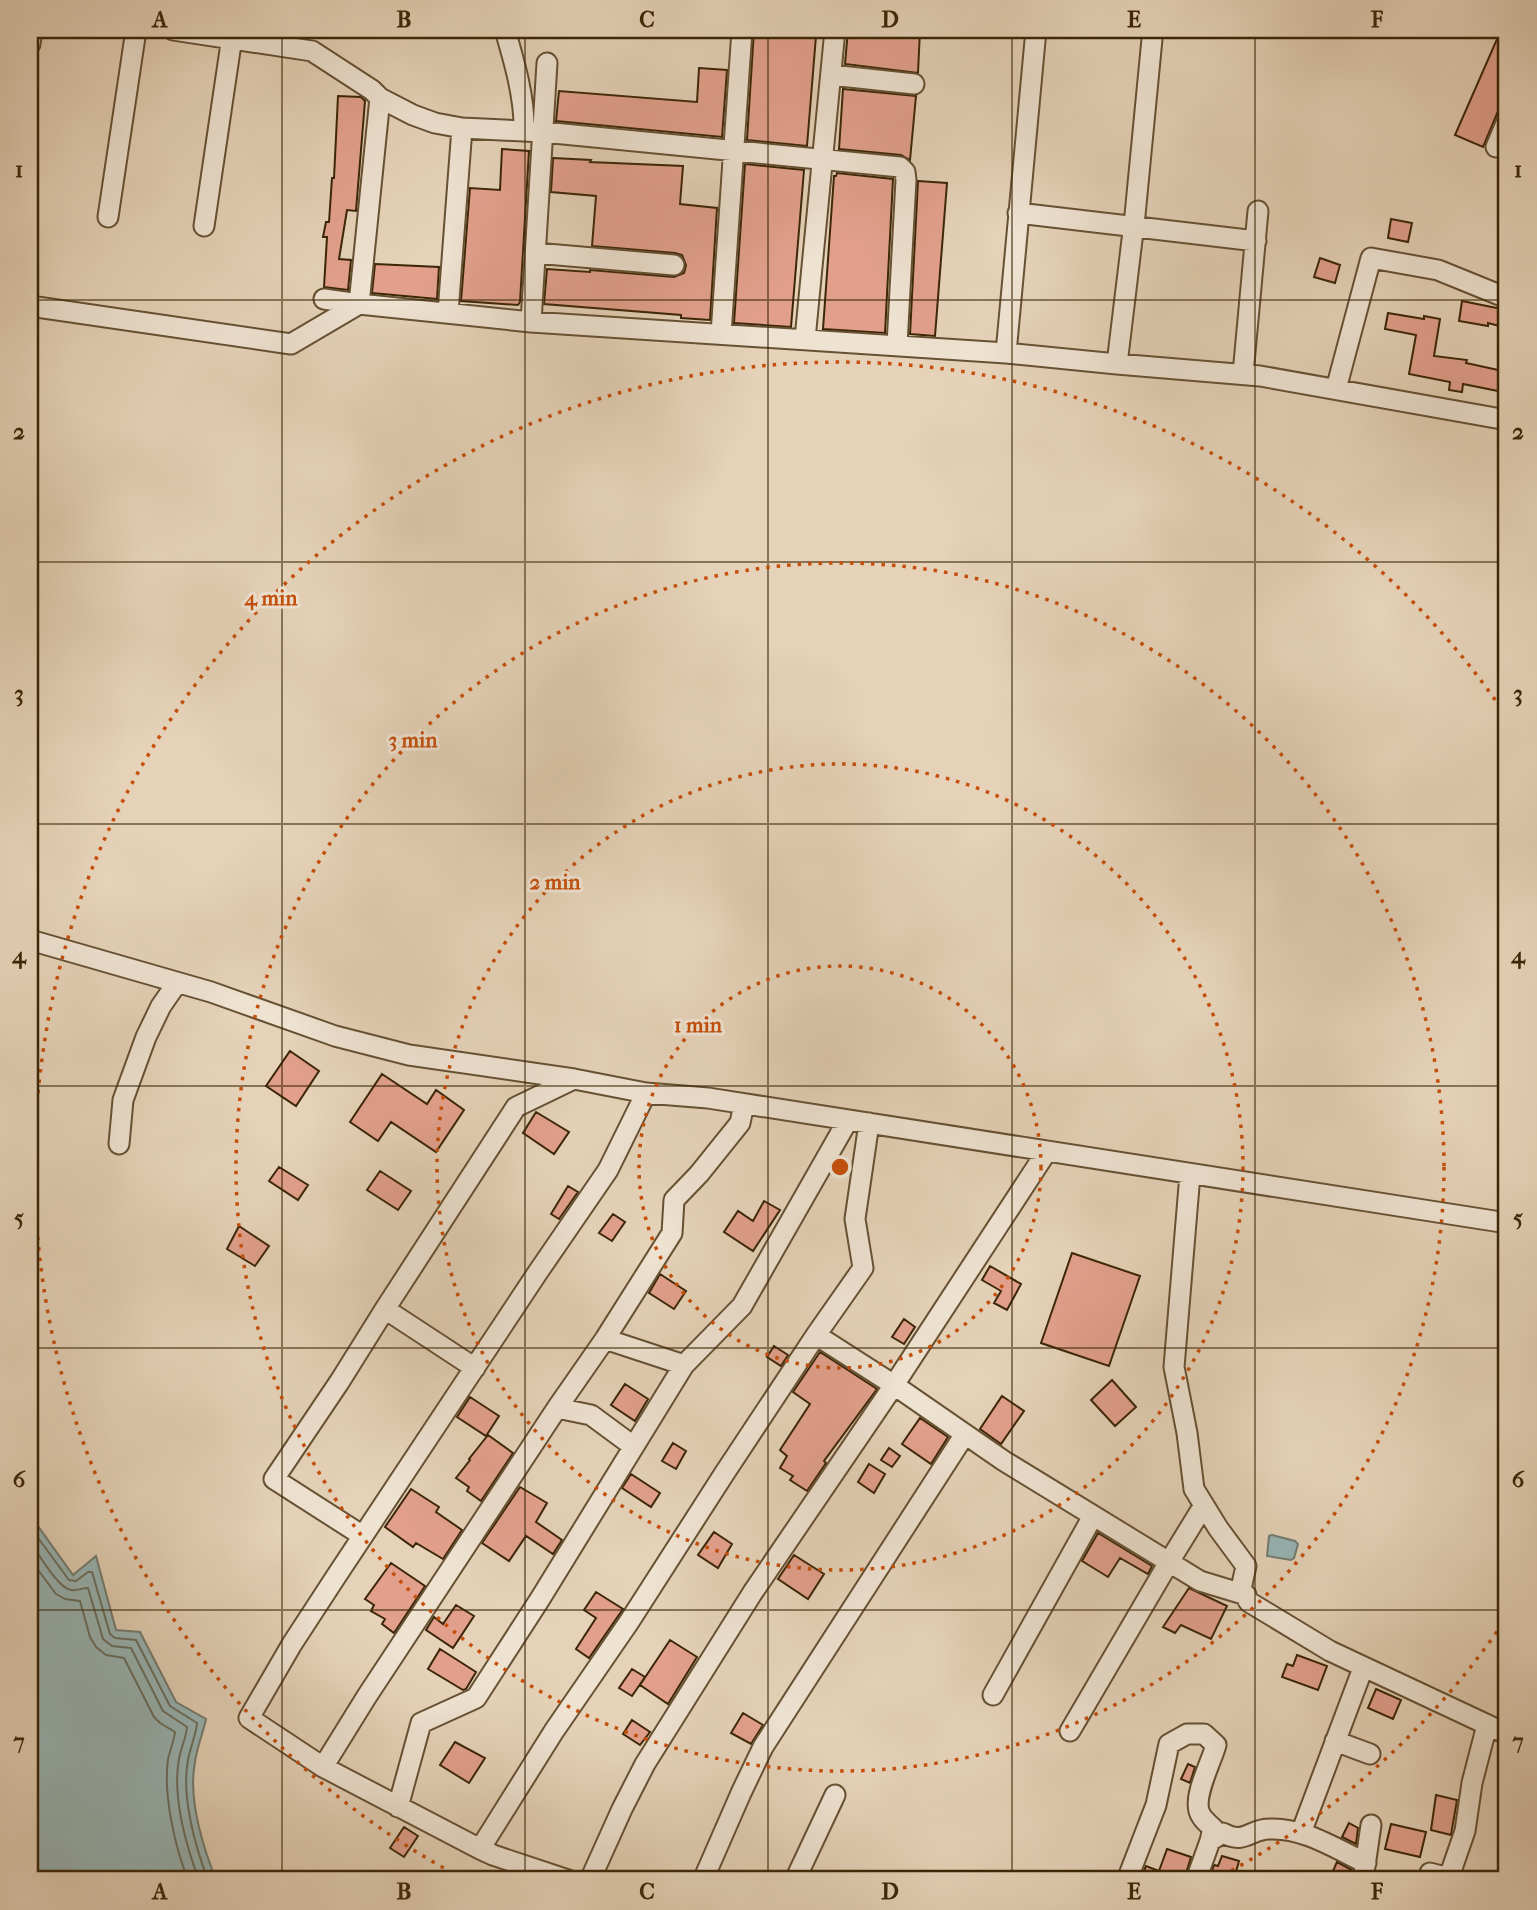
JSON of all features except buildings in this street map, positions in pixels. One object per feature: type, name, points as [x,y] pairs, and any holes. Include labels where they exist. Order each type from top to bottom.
[{"type":"street","points":[[30,44],[32,30]]},
{"type":"street","points":[[108,218],[136,30]]},
{"type":"street","points":[[173,30],[233,34],[312,51],[380,98],[435,123],[462,128],[533,132],[900,167],[905,172],[906,180],[897,345]]},
{"type":"street","points":[[505,30],[525,118],[533,132]]},
{"type":"street","points":[[721,334],[742,30]]},
{"type":"street","points":[[805,339],[835,30]]},
{"type":"street","points":[[1006,353],[1036,30]]},
{"type":"street","points":[[204,226],[233,34]]},
{"type":"street","points":[[1117,364],[1152,38]]},
{"type":"street","points":[[531,321],[535,253],[533,132],[547,63]]},
{"type":"street","points":[[831,75],[914,84]]},
{"type":"street","points":[[359,304],[380,98]]},
{"type":"street","points":[[1496,147],[1507,121]]},
{"type":"street","points":[[448,313],[462,128]]},
{"type":"street","points":[[1243,374],[1258,211]]},
{"type":"street","points":[[1018,213],[1256,241]]},
{"type":"street","points":[[535,253],[674,265]]},
{"type":"street","points":[[1336,389],[1371,258],[1438,270],[1507,298]]},
{"type":"street","points":[[324,299],[531,321],[1006,353],[1243,374],[1507,419]]},
{"type":"street","points":[[30,306],[291,344],[359,304]]},
{"type":"street","points":[[30,940],[177,982],[335,1036],[409,1055],[574,1079],[646,1093],[708,1098],[1507,1223]]},
{"type":"street","points":[[119,1144],[123,1101],[146,1037],[161,1006],[177,982]]},
{"type":"street","points":[[363,1536],[274,1479],[516,1107],[574,1079]]},
{"type":"street","points":[[568,1880],[480,1849],[323,1767],[248,1718],[292,1644],[537,1272],[608,1170],[646,1093]]},
{"type":"street","points":[[323,1767],[557,1408],[606,1339],[672,1233],[674,1200],[740,1123],[744,1104]]},
{"type":"street","points":[[398,1807],[421,1723],[477,1698],[684,1365],[742,1306],[848,1120]]},
{"type":"street","points":[[480,1849],[554,1731],[863,1268],[855,1219],[869,1124]]},
{"type":"street","points":[[590,1880],[645,1764],[753,1592],[894,1385],[1047,1151]]},
{"type":"street","points":[[1190,1174],[1174,1367],[1187,1433],[1194,1489],[1246,1566],[1241,1589],[1249,1602],[1330,1651],[1507,1734]]},
{"type":"street","points":[[385,1309],[475,1368]]},
{"type":"street","points":[[816,1335],[1004,1461],[1200,1581],[1245,1595]]},
{"type":"street","points":[[606,1339],[684,1365]]},
{"type":"street","points":[[557,1408],[591,1415],[633,1446]]},
{"type":"street","points":[[703,1880],[763,1747],[965,1434]]},
{"type":"street","points":[[1070,1731],[1204,1505]]},
{"type":"street","points":[[993,1695],[1093,1516]]},
{"type":"street","points":[[1301,1833],[1363,1668]]},
{"type":"street","points":[[1442,1877],[1465,1832],[1472,1783],[1487,1725]]},
{"type":"street","points":[[1127,1880],[1156,1805],[1169,1744],[1187,1734],[1204,1734],[1216,1745],[1198,1797],[1199,1811],[1213,1828],[1196,1880]]},
{"type":"street","points":[[1335,1741],[1370,1755]]},
{"type":"street","points":[[795,1880],[835,1795]]},
{"type":"street","points":[[1210,1841],[1223,1833],[1232,1838],[1246,1837],[1267,1828],[1301,1833],[1364,1872],[1371,1825]]},
{"type":"water","points":[[30,1515],[73,1575],[96,1556],[116,1630],[140,1632],[176,1702],[206,1719],[193,1776],[195,1806],[202,1838],[216,1880],[30,1880]]},
{"type":"water","points":[[1269,1536],[1298,1544],[1294,1558],[1291,1560],[1267,1556]]}]
